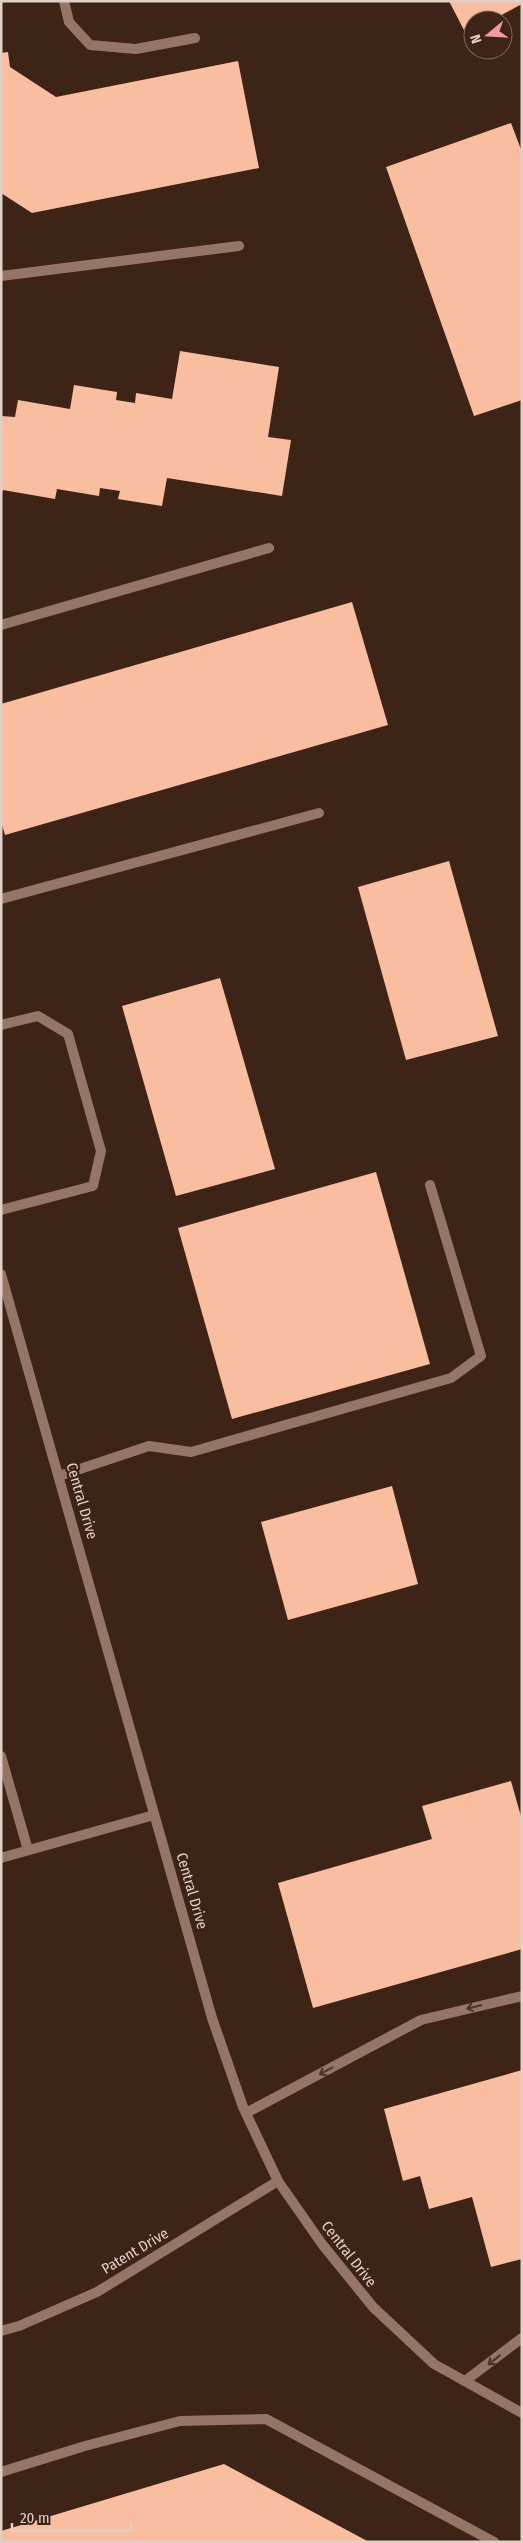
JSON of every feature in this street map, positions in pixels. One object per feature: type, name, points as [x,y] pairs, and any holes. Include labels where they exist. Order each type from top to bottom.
[{"type":"street","points":[[64,1],[69,22],[90,45],[136,49],[195,38]]},
{"type":"street","points":[[1,276],[239,246]]},
{"type":"street","points":[[1,625],[269,548]]},
{"type":"street","points":[[1,899],[319,813]]},
{"type":"street","points":[[1,1025],[38,1016],[68,1034],[101,1150],[93,1186],[1,1210]]},
{"type":"street","points":[[59,1476],[149,1446],[191,1452],[200,1450],[452,1378],[481,1356],[430,1185]]},
{"type":"street","name":"Central Drive","points":[[1,1274],[212,2018],[246,2113],[278,2181],[322,2244],[373,2308],[434,2364],[522,2413]]},
{"type":"street","points":[[1,1756],[28,1850]]},
{"type":"street","points":[[1,1858],[154,1815]]},
{"type":"street","points":[[246,2113],[421,2020],[522,1996]]},
{"type":"street","name":"Patent Drive","points":[[1,2331],[19,2326],[97,2292],[278,2181]]},
{"type":"street","points":[[465,2382],[522,2338]]},
{"type":"street","points":[[1,2472],[85,2446],[180,2421],[266,2419],[494,2542]]},
{"type":"building","points":[[449,1],[522,1],[522,4],[511,10],[463,10],[463,28]]},
{"type":"building","points":[[8,52],[10,67],[56,97],[238,61],[259,168],[32,213],[1,193],[1,53]]},
{"type":"building","points":[[511,123],[522,152],[522,400],[474,416],[386,167]]},
{"type":"building","points":[[180,351],[279,367],[268,437],[291,440],[282,496],[167,478],[162,506],[118,499],[120,491],[100,488],[99,496],[57,489],[55,499],[3,490],[1,496],[1,416],[15,417],[18,400],[70,409],[74,385],[117,392],[116,400],[135,403],[136,393],[172,399]]},
{"type":"building","points":[[352,602],[388,725],[5,835],[1,822],[1,704]]},
{"type":"building","points":[[449,861],[498,1036],[406,1060],[358,887]]},
{"type":"building","points":[[220,978],[275,1169],[176,1196],[122,1006]]},
{"type":"building","points":[[376,1172],[430,1364],[232,1419],[178,1228]]},
{"type":"building","points":[[392,1486],[418,1584],[288,1620],[261,1522]]},
{"type":"building","points":[[511,1781],[522,1820],[522,1949],[313,2008],[278,1883],[432,1839],[422,1806]]},
{"type":"building","points":[[522,2070],[522,2259],[491,2267],[472,2197],[429,2209],[420,2176],[403,2181],[384,2109]]},
{"type":"building","points":[[224,2464],[369,2542],[1,2542],[1,2531]]}]
